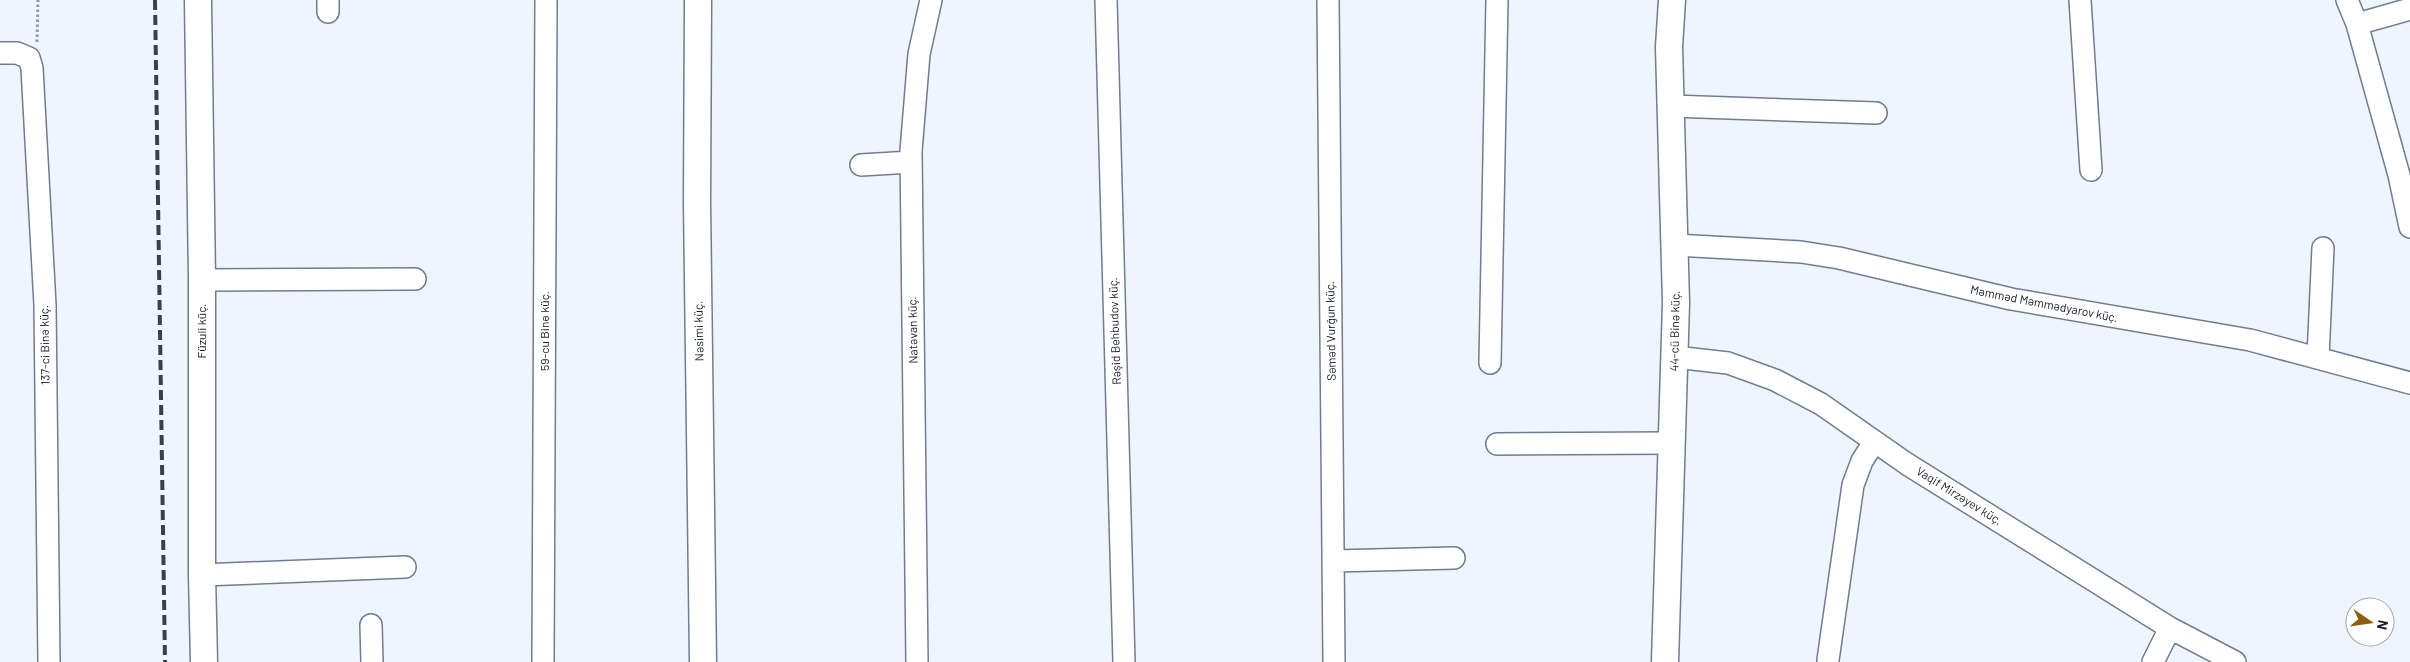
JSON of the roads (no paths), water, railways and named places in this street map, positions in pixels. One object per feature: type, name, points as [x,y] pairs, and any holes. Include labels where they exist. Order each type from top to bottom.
[{"type":"street","name":"Füzuli küç.","points":[[198,0],[204,662]]},
{"type":"street","name":"59-cu Binə küç.","points":[[543,662],[546,0]]},
{"type":"street","name":"Nəsimi küç.","points":[[698,0],[697,203],[703,662]]},
{"type":"street","name":"Natəvan küç.","points":[[917,662],[911,162],[919,54],[931,0]]},
{"type":"street","name":"Rəşid Behbudov küç.","points":[[1106,0],[1124,662]]},
{"type":"street","name":"Səməd Vurğun küç.","points":[[1328,0],[1334,662]]},
{"type":"street","points":[[1490,363],[1497,0]]},
{"type":"street","name":"44-cü Binə küç.","points":[[1665,662],[1675,357],[1675,245],[1669,47],[1672,0]]},
{"type":"street","points":[[2080,0],[2092,170]]},
{"type":"street","points":[[2347,0],[2357,24],[2399,175],[2410,226]]},
{"type":"street","points":[[2357,24],[2410,9]]},
{"type":"street","name":"137-ci Binə küç.","points":[[0,53],[17,53],[29,58],[32,68],[45,305],[49,662]]},
{"type":"street","points":[[1671,106],[1876,113]]},
{"type":"street","points":[[861,164],[911,162]]},
{"type":"street","name":"Məmməd Məmmədyarov küç.","points":[[1675,245],[1821,255],[2011,299],[2225,336],[2318,357],[2410,383]]},
{"type":"street","points":[[2318,357],[2323,248]]},
{"type":"street","points":[[202,280],[415,279]]},
{"type":"street","name":"Vaqif Mirzəyev küç.","points":[[1675,357],[1728,363],[1775,380],[1821,404],[1874,442],[2170,628],[2235,662]]},
{"type":"street","points":[[1828,660],[1852,485],[1862,461],[1874,442]]},
{"type":"street","points":[[1497,444],[1672,443]]},
{"type":"street","points":[[1334,561],[1454,558]]},
{"type":"street","points":[[202,575],[405,567]]},
{"type":"street","points":[[371,625],[372,662]]},
{"type":"street","points":[[2153,662],[2170,628]]},
{"type":"railway","points":[[155,0],[165,662]]}]
